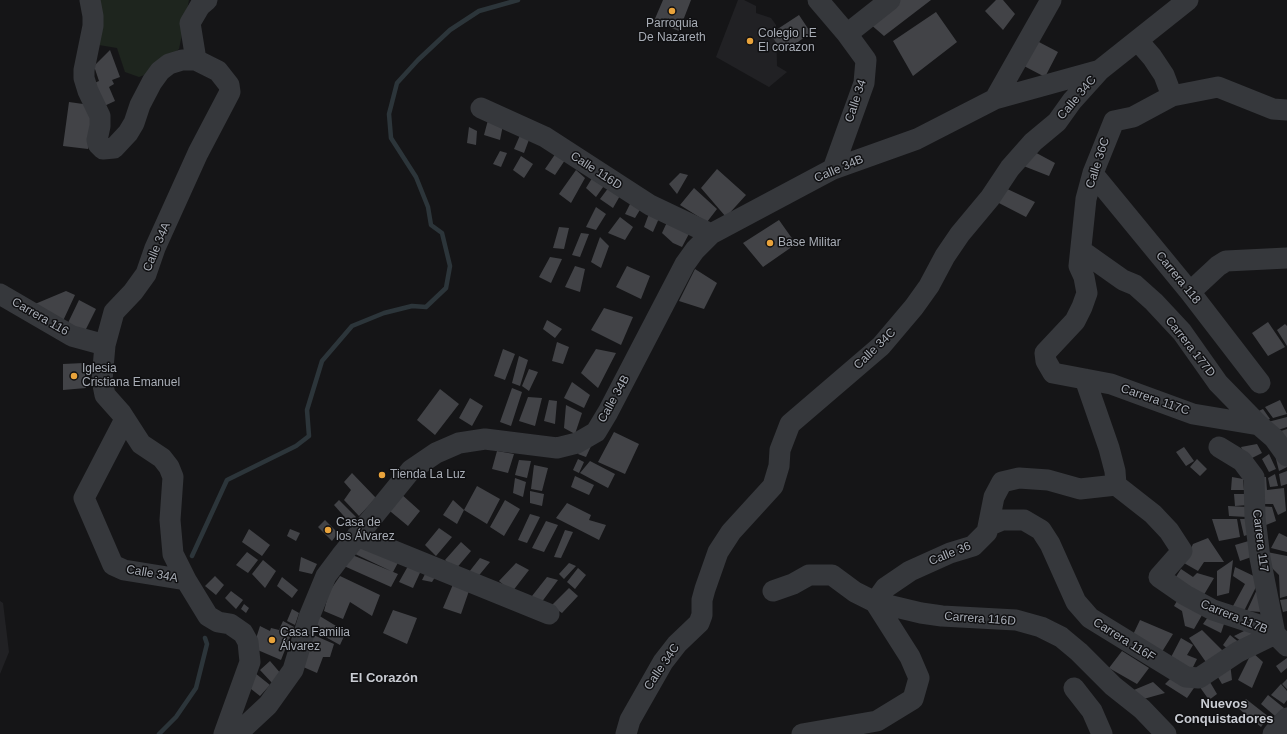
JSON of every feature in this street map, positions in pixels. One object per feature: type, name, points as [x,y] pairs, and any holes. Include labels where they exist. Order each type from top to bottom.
[{"type":"street","points":[[90,0],[93,26],[84,70],[84,78],[85,85],[100,116],[100,126],[97,140],[98,144],[103,149],[114,148],[128,133],[134,123],[140,105],[152,82],[160,71],[169,64],[182,60],[196,60],[190,23],[200,6],[207,0]]},
{"type":"street","name":"Calle 34","points":[[818,0],[847,34],[866,60],[864,83],[833,169]]},
{"type":"street","points":[[847,34],[890,0]]},
{"type":"street","points":[[995,99],[1051,0]]},
{"type":"street","name":"Calle 34C","points":[[626,734],[630,720],[663,662],[677,644],[699,623],[702,615],[702,600],[718,552],[731,532],[773,486],[779,466],[780,450],[790,424],[881,346],[922,297],[960,234],[990,198],[1010,168],[1033,142],[1057,122],[1072,101],[1100,70],[1188,0]]},
{"type":"street","points":[[1138,41],[1152,57],[1164,75],[1172,96]]},
{"type":"street","name":"Calle 34A","points":[[186,580],[124,570],[114,564],[84,498],[124,421],[121,413],[105,395],[102,380],[105,345],[114,312],[133,292],[146,274],[155,248],[198,153],[230,92],[229,85],[218,72],[196,60]]},
{"type":"street","name":"Calle 34B","points":[[237,734],[268,705],[293,670],[309,618],[326,576],[411,470],[436,453],[459,443],[485,439],[558,448],[577,444],[596,432],[608,412],[685,264],[695,250],[711,234],[833,169],[917,139],[995,99],[1100,70]]},
{"type":"street","name":"Calle 36C","points":[[1053,373],[1046,361],[1045,353],[1075,321],[1082,307],[1086,293],[1084,277],[1079,266],[1082,251],[1086,199],[1107,134],[1114,121],[1133,117],[1172,96],[1218,87],[1273,109],[1287,110]]},
{"type":"street","name":"Calle 116D","points":[[481,108],[545,137],[650,205],[711,234]]},
{"type":"street","name":"Carrera 118","points":[[1093,174],[1190,292],[1260,383]]},
{"type":"street","name":"Carrera 177D","points":[[1082,251],[1123,280],[1135,285],[1154,302],[1182,332],[1218,383],[1258,425],[1274,438],[1287,456]]},
{"type":"street","points":[[1190,292],[1218,266],[1226,261],[1287,258]]},
{"type":"street","name":"Carrera 116","points":[[0,294],[72,336],[105,345]]},
{"type":"street","name":"Carrera 117C","points":[[1053,373],[1111,384],[1193,414],[1258,425]]},
{"type":"street","points":[[1085,379],[1109,448],[1115,471],[1116,485]]},
{"type":"street","points":[[124,421],[141,444],[162,458],[169,467],[173,477],[170,520],[173,554],[186,580],[208,616],[218,622],[230,624],[243,634],[248,642],[250,662],[224,734]]},
{"type":"street","name":"Carrera 117","points":[[1220,447],[1242,461],[1254,477],[1255,518],[1260,558],[1281,640]]},
{"type":"street","name":"Calle 36","points":[[874,602],[885,588],[910,571],[950,553],[973,546],[988,532],[994,497],[1002,482],[1019,478],[1048,480],[1080,489],[1116,485]]},
{"type":"street","name":"Carrera 117B","points":[[1116,485],[1153,514],[1169,531],[1182,550],[1159,577],[1185,596],[1213,610],[1262,626],[1281,640]]},
{"type":"street","name":"Carrera 116F","points":[[990,525],[1002,520],[1024,520],[1041,530],[1050,544],[1076,602],[1090,618],[1186,677],[1199,678],[1238,652],[1281,640]]},
{"type":"street","points":[[357,536],[549,614]]},
{"type":"street","points":[[773,591],[793,584],[809,574],[832,575],[855,592],[874,602],[910,657],[919,678],[913,699],[877,722],[802,734]]},
{"type":"street","name":"Carrera 116D","points":[[874,602],[935,615],[1016,620],[1040,627],[1061,638],[1079,652],[1113,686],[1142,709],[1166,734]]},
{"type":"street","points":[[1074,688],[1092,711],[1102,734]]},
{"type":"street","points":[[1273,734],[1287,718]]},
{"type":"shaded area","points":[[98,0],[189,0],[179,49],[147,74],[139,77],[125,72],[117,48],[99,45]]},
{"type":"shaded area","name":"Colegio I.E El corazon","points":[[738,0],[744,0],[756,6],[756,13],[771,18],[776,25],[777,66],[787,72],[769,87],[716,57]]},
{"type":"shaded area","points":[[0,601],[3,603],[9,652],[0,674]]},
{"type":"building","name":"Parroquia De Nazareth","points":[[663,0],[691,0],[679,31],[654,21]]},
{"type":"building","points":[[896,0],[931,0],[884,36],[869,23]]},
{"type":"building","points":[[996,0],[1003,0],[1015,14],[1003,30],[985,11]]},
{"type":"building","points":[[936,12],[957,42],[913,76],[893,41]]},
{"type":"building","points":[[799,15],[811,33],[783,52],[770,34]]},
{"type":"building","points":[[1037,41],[1058,52],[1045,77],[1024,66]]},
{"type":"building","points":[[110,50],[120,77],[112,80],[114,84],[109,87],[115,101],[102,107],[92,84],[99,81],[94,66]]},
{"type":"building","points":[[69,102],[90,105],[93,109],[88,149],[63,146]]},
{"type":"building","points":[[488,120],[503,125],[500,140],[484,135]]},
{"type":"building","points":[[469,127],[477,131],[476,145],[467,143]]},
{"type":"building","points":[[521,133],[530,137],[524,153],[514,149]]},
{"type":"building","points":[[1029,149],[1055,163],[1049,176],[1021,165]]},
{"type":"building","points":[[558,150],[567,157],[555,175],[545,169]]},
{"type":"building","points":[[500,151],[507,153],[501,167],[493,164]]},
{"type":"building","points":[[521,156],[533,164],[524,178],[513,170]]},
{"type":"building","points":[[717,169],[746,195],[726,217],[701,188]]},
{"type":"building","points":[[576,170],[585,178],[571,203],[559,194]]},
{"type":"building","points":[[680,173],[688,175],[677,194],[669,184]]},
{"type":"building","points":[[594,175],[606,183],[596,197],[586,188]]},
{"type":"building","points":[[609,187],[621,194],[613,208],[600,199]]},
{"type":"building","points":[[1003,187],[1035,202],[1026,217],[995,201]]},
{"type":"building","points":[[694,188],[717,209],[707,222],[680,205]]},
{"type":"building","points":[[631,202],[641,208],[635,218],[625,214]]},
{"type":"building","points":[[596,207],[606,214],[596,230],[586,227]]},
{"type":"building","points":[[650,211],[660,216],[653,232],[644,227]]},
{"type":"building","points":[[620,217],[633,227],[625,240],[608,233]]},
{"type":"building","points":[[668,220],[691,230],[682,247],[673,243],[662,233]]},
{"type":"building","name":"Base Militar","points":[[779,220],[796,244],[763,267],[743,243]]},
{"type":"building","points":[[559,227],[569,228],[564,249],[553,248]]},
{"type":"building","points":[[581,233],[589,234],[580,257],[572,255]]},
{"type":"building","points":[[600,237],[609,246],[601,268],[591,262]]},
{"type":"building","points":[[550,257],[562,259],[551,283],[539,277]]},
{"type":"building","points":[[575,266],[585,269],[580,292],[565,287]]},
{"type":"building","points":[[627,266],[650,276],[641,299],[616,287]]},
{"type":"building","points":[[695,269],[717,283],[704,309],[679,301]]},
{"type":"building","points":[[66,291],[75,295],[62,323],[35,304]]},
{"type":"building","points":[[79,300],[96,309],[83,335],[66,327]]},
{"type":"building","points":[[604,308],[633,317],[621,345],[591,330]]},
{"type":"building","points":[[547,320],[562,329],[555,338],[543,329]]},
{"type":"building","points":[[1268,322],[1285,347],[1268,356],[1252,333]]},
{"type":"building","points":[[1285,324],[1287,326],[1287,346],[1277,330]]},
{"type":"building","points":[[557,342],[569,347],[563,364],[552,361]]},
{"type":"building","points":[[503,349],[515,354],[505,380],[494,376]]},
{"type":"building","points":[[596,349],[616,353],[598,388],[581,373]]},
{"type":"building","points":[[519,356],[528,360],[520,386],[512,383]]},
{"type":"building","name":"Iglesia Cristiana Emanuel","points":[[84,363],[86,388],[63,390],[63,364]]},
{"type":"building","points":[[529,369],[538,372],[529,391],[522,386]]},
{"type":"building","points":[[572,382],[590,395],[584,408],[564,398]]},
{"type":"building","points":[[512,388],[522,392],[511,426],[500,422]]},
{"type":"building","points":[[440,389],[459,404],[435,435],[417,420]]},
{"type":"building","points":[[528,397],[542,398],[535,426],[519,421]]},
{"type":"building","points":[[470,398],[483,406],[472,426],[459,418]]},
{"type":"building","points":[[549,400],[557,401],[555,424],[544,421]]},
{"type":"building","points":[[1280,400],[1287,414],[1273,418],[1265,407]]},
{"type":"building","points":[[566,405],[582,413],[575,434],[564,428]]},
{"type":"building","points":[[1263,409],[1270,419],[1262,423],[1252,414]]},
{"type":"building","points":[[1287,417],[1287,427],[1272,432],[1264,423]]},
{"type":"building","points":[[1287,429],[1287,445],[1275,433]]},
{"type":"building","points":[[614,432],[639,444],[625,474],[598,462]]},
{"type":"building","points":[[585,442],[593,442],[586,457],[578,454]]},
{"type":"building","points":[[1257,444],[1262,453],[1248,460],[1241,447]]},
{"type":"building","points":[[1184,447],[1194,461],[1186,466],[1176,452]]},
{"type":"building","points":[[497,451],[514,454],[508,473],[492,469]]},
{"type":"building","points":[[1269,454],[1276,469],[1269,472],[1262,459]]},
{"type":"building","points":[[1275,455],[1287,464],[1287,467],[1279,471]]},
{"type":"building","points":[[578,459],[584,462],[579,473],[573,470]]},
{"type":"building","points":[[1197,459],[1207,469],[1200,476],[1190,467]]},
{"type":"building","points":[[519,460],[531,461],[527,478],[515,475]]},
{"type":"building","points":[[590,461],[615,474],[608,488],[580,473]]},
{"type":"building","points":[[534,465],[548,468],[542,491],[531,489]]},
{"type":"building","points":[[1287,471],[1287,484],[1281,486],[1279,474]]},
{"type":"building","points":[[352,473],[376,498],[359,516],[344,500],[351,490],[344,482]]},
{"type":"building","points":[[1275,474],[1278,486],[1270,487],[1268,478]]},
{"type":"building","points":[[575,476],[594,485],[589,495],[571,487]]},
{"type":"building","points":[[1232,477],[1243,479],[1244,490],[1231,490]]},
{"type":"building","points":[[1258,477],[1266,477],[1267,490],[1284,488],[1286,511],[1278,515],[1273,504],[1258,504]]},
{"type":"building","points":[[515,478],[526,482],[523,497],[513,493]]},
{"type":"building","points":[[477,486],[500,499],[487,524],[464,510]]},
{"type":"building","points":[[530,491],[544,494],[542,506],[530,503]]},
{"type":"building","points":[[400,493],[420,511],[408,526],[385,507]]},
{"type":"building","points":[[1234,494],[1250,494],[1248,505],[1235,506]]},
{"type":"building","points":[[339,500],[356,517],[350,523],[334,505]]},
{"type":"building","points":[[453,500],[464,510],[457,524],[443,515]]},
{"type":"building","points":[[505,500],[520,509],[504,536],[490,527]]},
{"type":"building","points":[[567,503],[591,515],[589,520],[606,525],[599,540],[556,518]]},
{"type":"building","points":[[1228,506],[1248,507],[1247,517],[1229,516]]},
{"type":"building","points":[[1258,506],[1272,507],[1276,521],[1261,527]]},
{"type":"building","points":[[530,514],[540,517],[527,543],[518,540]]},
{"type":"building","points":[[1212,519],[1237,519],[1240,537],[1219,541]]},
{"type":"building","points":[[1240,519],[1251,519],[1253,533],[1244,536]]},
{"type":"building","name":"Casa de los Álvarez","points":[[325,520],[338,533],[332,541],[318,527]]},
{"type":"building","points":[[546,521],[558,525],[544,552],[532,548]]},
{"type":"building","points":[[439,528],[452,537],[436,556],[425,545]]},
{"type":"building","points":[[249,529],[270,545],[262,556],[242,542]]},
{"type":"building","points":[[290,529],[300,533],[296,541],[287,536]]},
{"type":"building","points":[[565,530],[573,532],[561,558],[554,557]]},
{"type":"building","points":[[1279,533],[1287,537],[1287,552],[1271,548]]},
{"type":"building","points":[[1208,538],[1224,562],[1204,562],[1198,571],[1184,563],[1193,544]]},
{"type":"building","points":[[1252,540],[1257,555],[1240,561],[1235,545]]},
{"type":"building","points":[[358,541],[401,557],[393,572],[353,553]]},
{"type":"building","points":[[461,542],[471,551],[455,570],[445,560]]},
{"type":"building","points":[[247,552],[258,560],[248,573],[236,565]]},
{"type":"building","points":[[1267,552],[1287,556],[1287,596],[1280,598],[1279,575],[1272,568]]},
{"type":"building","points":[[350,554],[398,574],[391,587],[344,566]]},
{"type":"building","points":[[301,557],[317,564],[312,574],[299,571]]},
{"type":"building","points":[[480,558],[490,562],[476,579],[469,572]]},
{"type":"building","points":[[412,559],[424,564],[413,588],[399,582]]},
{"type":"building","points":[[263,560],[276,571],[265,588],[252,574]]},
{"type":"building","points":[[1233,560],[1229,593],[1217,596],[1217,571]]},
{"type":"building","points":[[516,563],[529,570],[512,592],[499,581]]},
{"type":"building","points":[[569,563],[576,566],[564,579],[559,574]]},
{"type":"building","points":[[1235,567],[1260,579],[1244,611],[1233,606],[1245,584],[1233,576]]},
{"type":"building","points":[[578,568],[586,575],[575,589],[567,582]]},
{"type":"building","points":[[1181,569],[1193,577],[1197,573],[1214,578],[1202,598],[1174,580]]},
{"type":"building","points":[[427,570],[437,574],[432,582],[422,580]]},
{"type":"building","points":[[215,576],[224,585],[216,595],[205,586]]},
{"type":"building","points":[[340,576],[380,595],[372,616],[350,602],[343,619],[324,611],[329,592]]},
{"type":"building","points":[[282,577],[298,590],[292,598],[277,586]]},
{"type":"building","points":[[547,577],[558,580],[541,603],[532,596]]},
{"type":"building","points":[[454,582],[470,588],[461,614],[443,608]]},
{"type":"building","points":[[1259,585],[1261,612],[1247,611]]},
{"type":"building","points":[[569,588],[578,596],[562,613],[551,606]]},
{"type":"building","points":[[231,591],[243,600],[236,609],[225,598]]},
{"type":"building","points":[[1180,596],[1205,610],[1194,629],[1185,626],[1182,611],[1174,606]]},
{"type":"building","points":[[1287,599],[1287,611],[1283,612],[1280,600]]},
{"type":"building","points":[[244,604],[249,608],[246,613],[241,609]]},
{"type":"building","name":"Casa Familia Álvarez","points":[[292,609],[299,613],[295,625],[287,621]]},
{"type":"building","points":[[393,610],[417,618],[407,644],[383,633]]},
{"type":"building","points":[[1210,614],[1225,621],[1221,633],[1203,624]]},
{"type":"building","points":[[318,615],[346,632],[340,645],[311,629]]},
{"type":"building","points":[[1140,620],[1173,634],[1160,655],[1130,641]]},
{"type":"building","name":"Casa Familia Álvarez","points":[[283,621],[294,627],[281,660],[253,648],[260,626],[270,631],[271,628],[279,630]]},
{"type":"building","points":[[1248,629],[1261,632],[1245,644],[1234,636]]},
{"type":"building","points":[[1202,630],[1223,651],[1208,665],[1189,638]]},
{"type":"building","points":[[309,633],[334,644],[330,657],[323,657],[317,673],[301,666]]},
{"type":"building","points":[[1230,635],[1241,644],[1231,652],[1223,645]]},
{"type":"building","points":[[1181,638],[1193,645],[1187,655],[1197,659],[1191,671],[1169,661]]},
{"type":"building","points":[[1122,651],[1149,668],[1137,684],[1109,668]]},
{"type":"building","points":[[1252,652],[1263,662],[1252,688],[1238,680]]},
{"type":"building","points":[[1287,658],[1287,668],[1281,673],[1276,666]]},
{"type":"building","points":[[270,661],[282,675],[273,684],[260,670]]},
{"type":"building","points":[[1230,663],[1232,680],[1222,684],[1215,672]]},
{"type":"building","points":[[255,673],[270,685],[260,696],[246,685]]},
{"type":"building","points":[[1175,674],[1196,685],[1187,698],[1165,684]]},
{"type":"building","points":[[1207,677],[1217,694],[1209,700],[1197,683]]},
{"type":"building","points":[[1287,679],[1287,689],[1282,684]]},
{"type":"building","points":[[1153,682],[1165,693],[1140,700],[1129,692]]},
{"type":"building","points":[[1281,684],[1287,691],[1287,700],[1284,704],[1271,695]]},
{"type":"building","points":[[1268,695],[1284,708],[1275,716],[1261,704]]},
{"type":"building","points":[[1246,699],[1269,717],[1261,727],[1238,708]]},
{"type":"waterway","points":[[192,556],[227,480],[296,446],[309,436],[307,410],[322,361],[352,326],[384,313],[412,306],[426,307],[446,288],[450,266],[442,233],[431,225],[428,207],[416,177],[391,138],[389,114],[397,83],[418,60],[450,30],[479,11],[518,0]]},
{"type":"waterway","points":[[159,734],[176,717],[196,688],[207,644],[205,638]]},
{"type":"place","name":"Parroquia De Nazareth","points":[[672,11]]},
{"type":"place","name":"Colegio I.E El corazon","points":[[750,41]]},
{"type":"place","name":"Base Militar","points":[[770,243]]},
{"type":"place","name":"Iglesia Cristiana Emanuel","points":[[74,376]]},
{"type":"place","name":"Tienda La Luz","points":[[382,475]]},
{"type":"place","name":"Casa de los Álvarez","points":[[328,530]]},
{"type":"place","name":"Casa Familia Álvarez","points":[[272,640]]},
{"type":"district","name":"El Corazón","points":[[384,678]]},
{"type":"district","name":"Nuevos Conquistadores","points":[[1224,712]]}]
